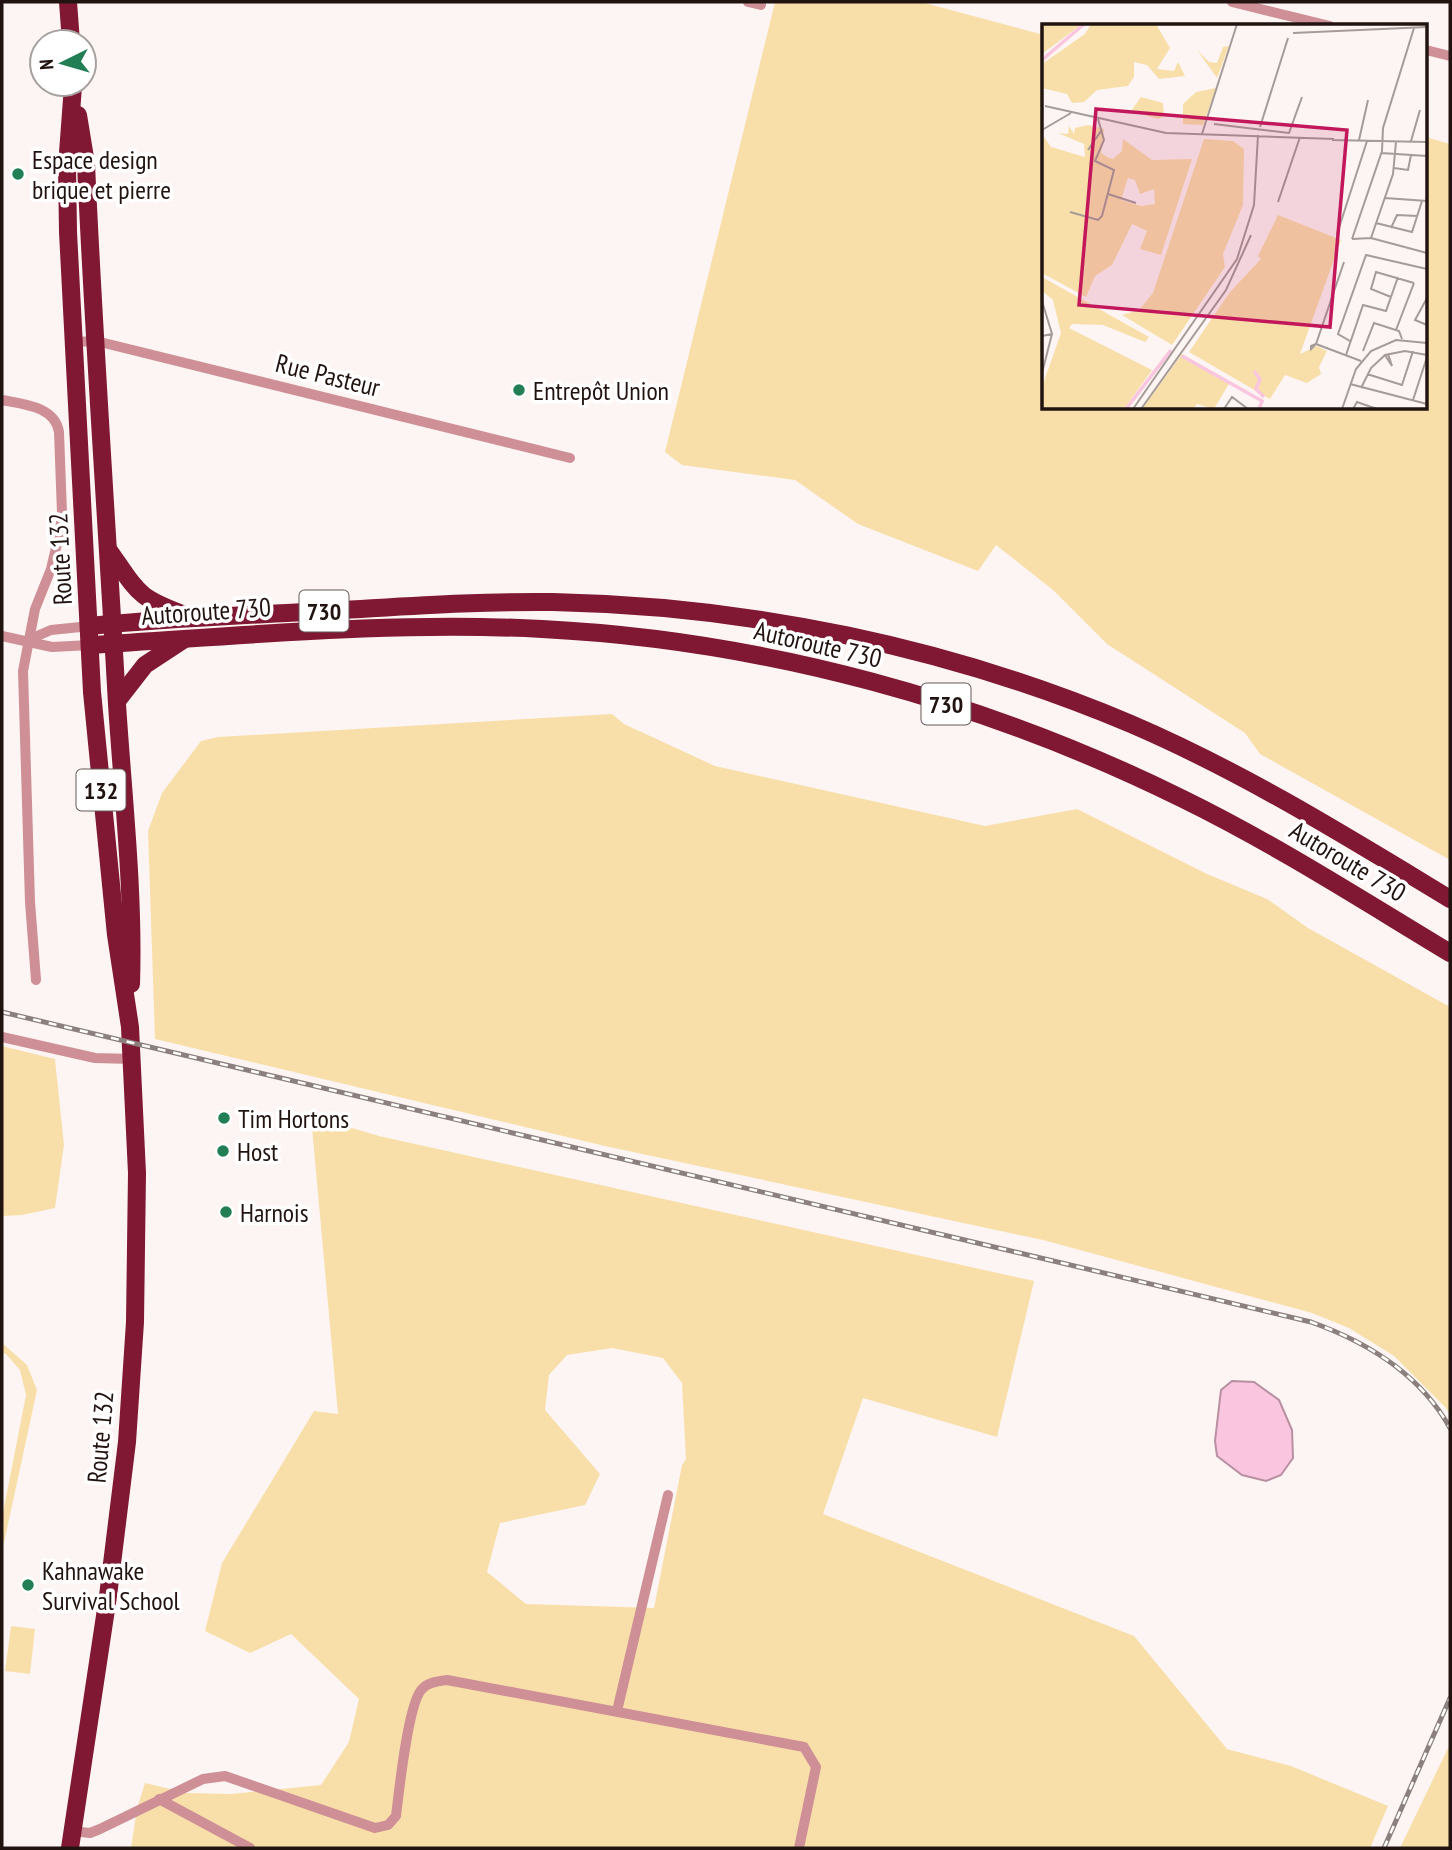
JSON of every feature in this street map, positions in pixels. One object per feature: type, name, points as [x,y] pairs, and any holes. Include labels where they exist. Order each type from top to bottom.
[{"type":"highway","points":[[68,2],[70,28]]},
{"type":"highway","name":"Route 132","points":[[71,1840],[117,1530],[135,1322],[137,1219],[130,1027],[116,935],[95,725],[90,645],[67,202],[72,98]]},
{"type":"highway","name":"Route 132","points":[[75,98],[86,164],[133,933],[130,1027]]},
{"type":"highway","points":[[67,202],[88,201]]},
{"type":"highway","points":[[109,551],[142,595],[155,604],[194,618]]},
{"type":"highway","name":"Autoroute 730","points":[[89,626],[456,604],[579,603],[715,614],[869,640],[1017,681],[1156,735],[1282,798],[1450,899]]},
{"type":"highway","name":"Autoroute 730","points":[[90,645],[390,627],[551,629],[689,644],[774,659],[931,699],[1012,726],[1133,775],[1270,845],[1450,953]]},
{"type":"highway","points":[[117,701],[145,665],[186,638]]},
{"type":"street","points":[[748,2],[761,5]]},
{"type":"street","points":[[1232,2],[1322,24]]},
{"type":"street","points":[[1428,50],[1450,56]]},
{"type":"street","name":"Rue Pasteur","points":[[74,342],[96,341],[570,458]]},
{"type":"street","points":[[2,400],[46,412],[55,419],[60,432],[60,531],[51,569],[35,609],[23,671],[30,902],[36,980]]},
{"type":"street","points":[[28,640],[51,629],[89,626]]},
{"type":"street","points":[[2,636],[52,647],[90,645]]},
{"type":"street","points":[[2,1037],[95,1058],[132,1059]]},
{"type":"street","points":[[617,1711],[667,1495]]},
{"type":"street","points":[[71,1840],[100,1829],[203,1779],[225,1776],[375,1828],[388,1825],[396,1816],[412,1710],[421,1689],[435,1681],[447,1680],[804,1747],[816,1767],[799,1848]]},
{"type":"street","points":[[159,1799],[250,1848]]},
{"type":"shaded area","points":[[775,2],[921,2],[1042,34],[1042,410],[1428,410],[1428,138],[1450,144],[1450,860],[1260,754],[1245,733],[1107,644],[1053,590],[996,545],[978,571],[858,524],[795,480],[682,465],[665,452]]},
{"type":"shaded area","points":[[612,714],[624,724],[715,766],[985,826],[1077,809],[1207,874],[1267,899],[1308,928],[1450,1007],[1450,1415],[1394,1356],[1349,1328],[1312,1313],[1043,1240],[605,1146],[155,1039],[148,831],[162,793],[201,741],[218,737]]},
{"type":"shaded area","points":[[2,1046],[55,1059],[64,1145],[55,1208],[2,1216]]},
{"type":"shaded area","points":[[311,1116],[379,1136],[1034,1281],[997,1437],[863,1398],[823,1514],[1134,1636],[1227,1749],[1291,1766],[1388,1806],[1370,1848],[131,1848],[137,1809],[145,1783],[187,1793],[231,1794],[321,1785],[349,1742],[359,1699],[291,1634],[250,1653],[205,1631],[222,1563],[314,1411],[338,1414]],"holes":[[[612,1348],[663,1358],[682,1383],[686,1459],[682,1465],[654,1608],[526,1604],[487,1572],[500,1523],[585,1505],[600,1474],[545,1410],[549,1375],[567,1355]]]},
{"type":"shaded area","points":[[2,1343],[27,1365],[37,1390],[2,1552],[2,1518],[26,1395],[20,1370],[2,1352]]},
{"type":"shaded area","points":[[1232,1381],[1254,1382],[1279,1400],[1292,1430],[1293,1458],[1281,1475],[1266,1481],[1242,1475],[1217,1456],[1215,1441],[1221,1390]]},
{"type":"shaded area","points":[[11,1626],[35,1629],[30,1674],[5,1671]]},
{"type":"shaded area","points":[[1450,1744],[1450,1848],[1400,1848]]},
{"type":"railway","points":[[2,1012],[1311,1322],[1352,1339],[1390,1362],[1424,1391],[1450,1428]]},
{"type":"railway","points":[[1384,1848],[1450,1698]]},
{"type":"place","name":"Espace design brique et pierre","points":[[18,174]]},
{"type":"place","name":"Entrepôt Union","points":[[519,390]]},
{"type":"place","name":"Tim Hortons","points":[[224,1118]]},
{"type":"place","name":"Host","points":[[223,1151]]},
{"type":"place","name":"Harnois","points":[[226,1212]]},
{"type":"place","name":"Kahnawake Survival School","points":[[28,1585]]}]
